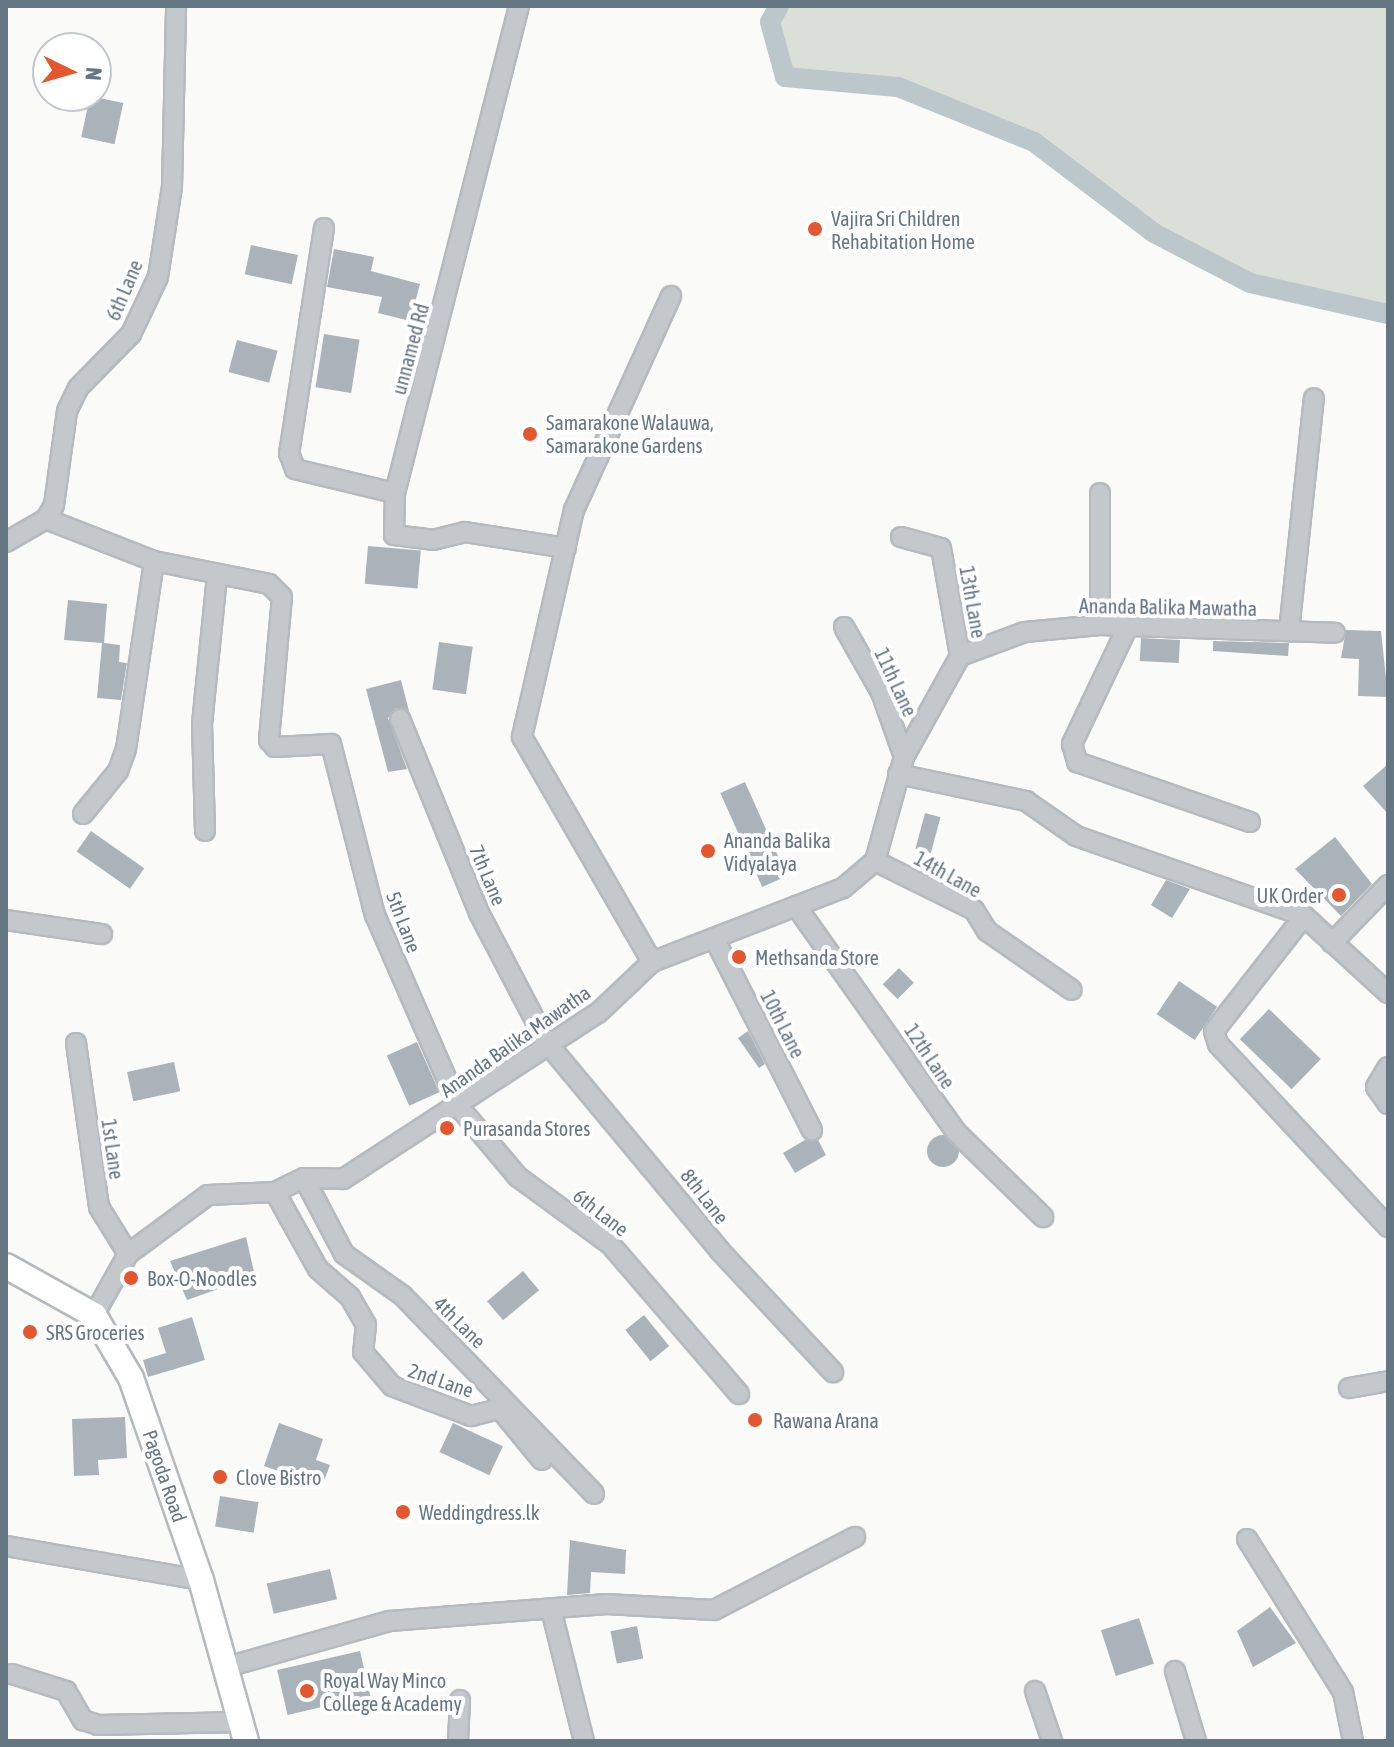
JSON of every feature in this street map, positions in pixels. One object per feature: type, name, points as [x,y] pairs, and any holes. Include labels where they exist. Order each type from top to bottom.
[{"type":"main road","points":[[6,1266],[94,1315]]},
{"type":"main road","name":"Pagoda Road","points":[[94,1315],[131,1378],[201,1580],[244,1731]]},
{"type":"street","name":"6th Lane","points":[[46,519],[54,505],[67,411],[78,388],[131,334],[158,277],[172,187],[176,6]]},
{"type":"street","name":"unnamed Rd","points":[[519,6],[395,493],[394,535],[433,540],[465,532],[566,548]]},
{"type":"street","points":[[324,228],[289,453],[295,469],[395,493]]},
{"type":"street","points":[[652,962],[522,737],[574,510],[671,296]]},
{"type":"street","points":[[1289,631],[1314,398]]},
{"type":"street","points":[[1100,493],[1100,625]]},
{"type":"street","points":[[6,542],[46,519],[154,561],[217,577],[202,724],[205,831]]},
{"type":"street","name":"13th Lane","points":[[901,537],[941,548],[960,656]]},
{"type":"street","points":[[83,814],[118,771],[126,749],[154,561]]},
{"type":"street","name":"5th Lane","points":[[217,577],[269,584],[282,597],[269,740],[275,747],[331,744],[375,915],[459,1107]]},
{"type":"street","name":"Ananda Balika Mawatha","points":[[960,656],[1025,632],[1100,625],[1335,633]]},
{"type":"street","points":[[1128,626],[1072,744],[1077,762],[1250,822]]},
{"type":"street","name":"11th Lane","points":[[844,627],[881,692],[901,766]]},
{"type":"street","points":[[875,861],[901,766],[960,656]]},
{"type":"street","name":"7th Lane","points":[[400,719],[479,913],[547,1043]]},
{"type":"street","points":[[901,766],[1026,801],[1076,836],[1304,916],[1388,993]]},
{"type":"street","name":"Ananda Balika Mawatha","points":[[94,1315],[128,1254],[208,1195],[275,1192],[304,1178],[343,1179],[459,1107],[547,1043],[598,1013],[652,962],[843,888],[875,861]]},
{"type":"street","name":"14th Lane","points":[[875,861],[974,910],[987,931],[1072,990]]},
{"type":"street","points":[[1332,943],[1388,885]]},
{"type":"street","name":"12th Lane","points":[[796,906],[956,1132],[1043,1217]]},
{"type":"street","points":[[1304,916],[1214,1031],[1218,1044],[1388,1227]]},
{"type":"street","points":[[6,920],[102,934]]},
{"type":"street","name":"10th Lane","points":[[714,938],[812,1130]]},
{"type":"street","name":"1st Lane","points":[[76,1043],[99,1207],[128,1254]]},
{"type":"street","name":"8th Lane","points":[[547,1043],[720,1251],[833,1372]]},
{"type":"street","points":[[1388,1067],[1376,1087],[1388,1104]]},
{"type":"street","name":"6th Lane","points":[[459,1107],[518,1177],[610,1244],[739,1394]]},
{"type":"street","name":"4th Lane","points":[[304,1178],[344,1254],[403,1296],[594,1494]]},
{"type":"street","name":"2nd Lane","points":[[275,1192],[318,1269],[350,1297],[366,1325],[363,1352],[392,1386],[471,1416],[500,1409],[542,1460]]},
{"type":"street","points":[[1349,1388],[1388,1381]]},
{"type":"street","points":[[227,1667],[390,1621],[552,1613],[606,1604],[714,1610],[855,1537]]},
{"type":"street","points":[[1247,1539],[1343,1692],[1353,1741]]},
{"type":"street","points":[[6,1546],[201,1580]]},
{"type":"street","points":[[552,1613],[584,1741]]},
{"type":"street","points":[[1175,1671],[1196,1741]]},
{"type":"street","points":[[12,1674],[66,1691],[83,1720],[98,1725],[244,1731]]},
{"type":"street","points":[[1035,1691],[1052,1741]]},
{"type":"street","points":[[458,1741],[460,1700]]},
{"type":"shaded area","points":[[779,6],[1388,6],[1388,314],[1250,283],[1154,233],[1034,142],[898,87],[785,77],[770,22]]},
{"type":"building","points":[[112,101],[123,103],[115,144],[81,137],[87,112],[112,112]]},
{"type":"building","points":[[251,245],[298,255],[292,284],[245,274]]},
{"type":"building","points":[[334,249],[374,257],[371,271],[420,284],[410,321],[378,313],[382,297],[327,287]]},
{"type":"building","points":[[324,334],[360,340],[351,393],[316,387]]},
{"type":"building","points":[[237,340],[278,351],[269,383],[228,372]]},
{"type":"building","points":[[368,546],[421,551],[417,588],[365,584]]},
{"type":"building","points":[[68,600],[107,604],[104,643],[120,645],[119,662],[127,663],[121,700],[97,698],[102,643],[64,640]]},
{"type":"building","points":[[1346,630],[1381,631],[1388,697],[1358,696],[1359,659],[1341,658]]},
{"type":"building","points":[[1141,638],[1180,640],[1179,663],[1140,661]]},
{"type":"building","points":[[1213,641],[1289,643],[1288,656],[1213,651]]},
{"type":"building","points":[[439,642],[473,647],[466,694],[432,690]]},
{"type":"building","points":[[401,680],[409,711],[396,708],[388,718],[407,769],[388,772],[366,689]]},
{"type":"building","points":[[1388,764],[1388,814],[1363,786]]},
{"type":"building","points":[[745,782],[787,876],[762,887],[720,793]]},
{"type":"building","points":[[925,813],[940,817],[931,853],[915,849]]},
{"type":"building","points":[[91,831],[144,868],[130,889],[77,851]]},
{"type":"building","points":[[1335,837],[1372,884],[1341,916],[1295,869]]},
{"type":"building","points":[[1166,880],[1190,889],[1172,918],[1151,905]]},
{"type":"building","points":[[899,968],[914,983],[898,999],[883,984]]},
{"type":"building","points":[[1179,981],[1217,1007],[1195,1040],[1157,1014]]},
{"type":"building","points":[[1269,1009],[1321,1059],[1292,1089],[1240,1039]]},
{"type":"building","points":[[748,1031],[765,1064],[759,1068],[738,1038]]},
{"type":"building","points":[[417,1042],[439,1092],[409,1106],[387,1055]]},
{"type":"building","points":[[174,1062],[180,1091],[133,1101],[127,1072]]},
{"type":"building","points":[[943,1135],[954,1140],[959,1151],[954,1162],[943,1167],[932,1162],[927,1151],[932,1140]]},
{"type":"building","points":[[805,1140],[818,1140],[826,1155],[795,1173],[783,1153]]},
{"type":"building","points":[[246,1237],[255,1276],[187,1300],[170,1261]]},
{"type":"building","points":[[523,1271],[539,1290],[503,1320],[487,1301]]},
{"type":"building","points":[[644,1315],[669,1346],[651,1361],[625,1330]]},
{"type":"building","points":[[192,1317],[205,1360],[148,1377],[143,1360],[166,1353],[158,1328]]},
{"type":"building","points":[[125,1417],[127,1458],[98,1460],[99,1475],[74,1476],[72,1419]]},
{"type":"building","points":[[279,1423],[323,1439],[316,1460],[330,1465],[322,1486],[264,1466]]},
{"type":"building","points":[[453,1423],[503,1446],[489,1475],[439,1452]]},
{"type":"building","points":[[220,1496],[259,1502],[254,1533],[215,1527]]},
{"type":"building","points":[[570,1540],[626,1550],[625,1574],[591,1572],[590,1593],[567,1595]]},
{"type":"building","points":[[330,1569],[337,1599],[274,1614],[267,1584]]},
{"type":"building","points":[[1270,1607],[1296,1643],[1253,1667],[1237,1631]]},
{"type":"building","points":[[1139,1618],[1154,1664],[1116,1676],[1101,1630]]},
{"type":"building","points":[[637,1626],[643,1658],[617,1664],[610,1631]]},
{"type":"building","points":[[360,1651],[370,1696],[288,1715],[277,1670]]},
{"type":"waterway","points":[[779,6],[770,22],[785,77],[898,87],[1034,142],[1154,233],[1250,283],[1388,314]]},
{"type":"place","name":"Vajira Sri Children Rehabitation Home","points":[[815,229]]},
{"type":"place","name":"Samarakone Walauwa, Samarakone Gardens","points":[[530,434]]},
{"type":"place","name":"Ananda Balika Vidyalaya","points":[[708,851]]},
{"type":"place","name":"UK Order","points":[[1339,895]]},
{"type":"place","name":"Methsanda Store","points":[[739,957]]},
{"type":"place","name":"Purasanda Stores","points":[[447,1128]]},
{"type":"place","name":"Box-O-Noodles","points":[[131,1278]]},
{"type":"place","name":"SRS Groceries","points":[[30,1332]]},
{"type":"place","name":"Rawana Arana","points":[[755,1420]]},
{"type":"place","name":"Clove Bistro","points":[[220,1477]]},
{"type":"place","name":"Weddingdress.lk","points":[[403,1512]]},
{"type":"place","name":"Royal Way Minco College & Academy","points":[[307,1691]]}]
